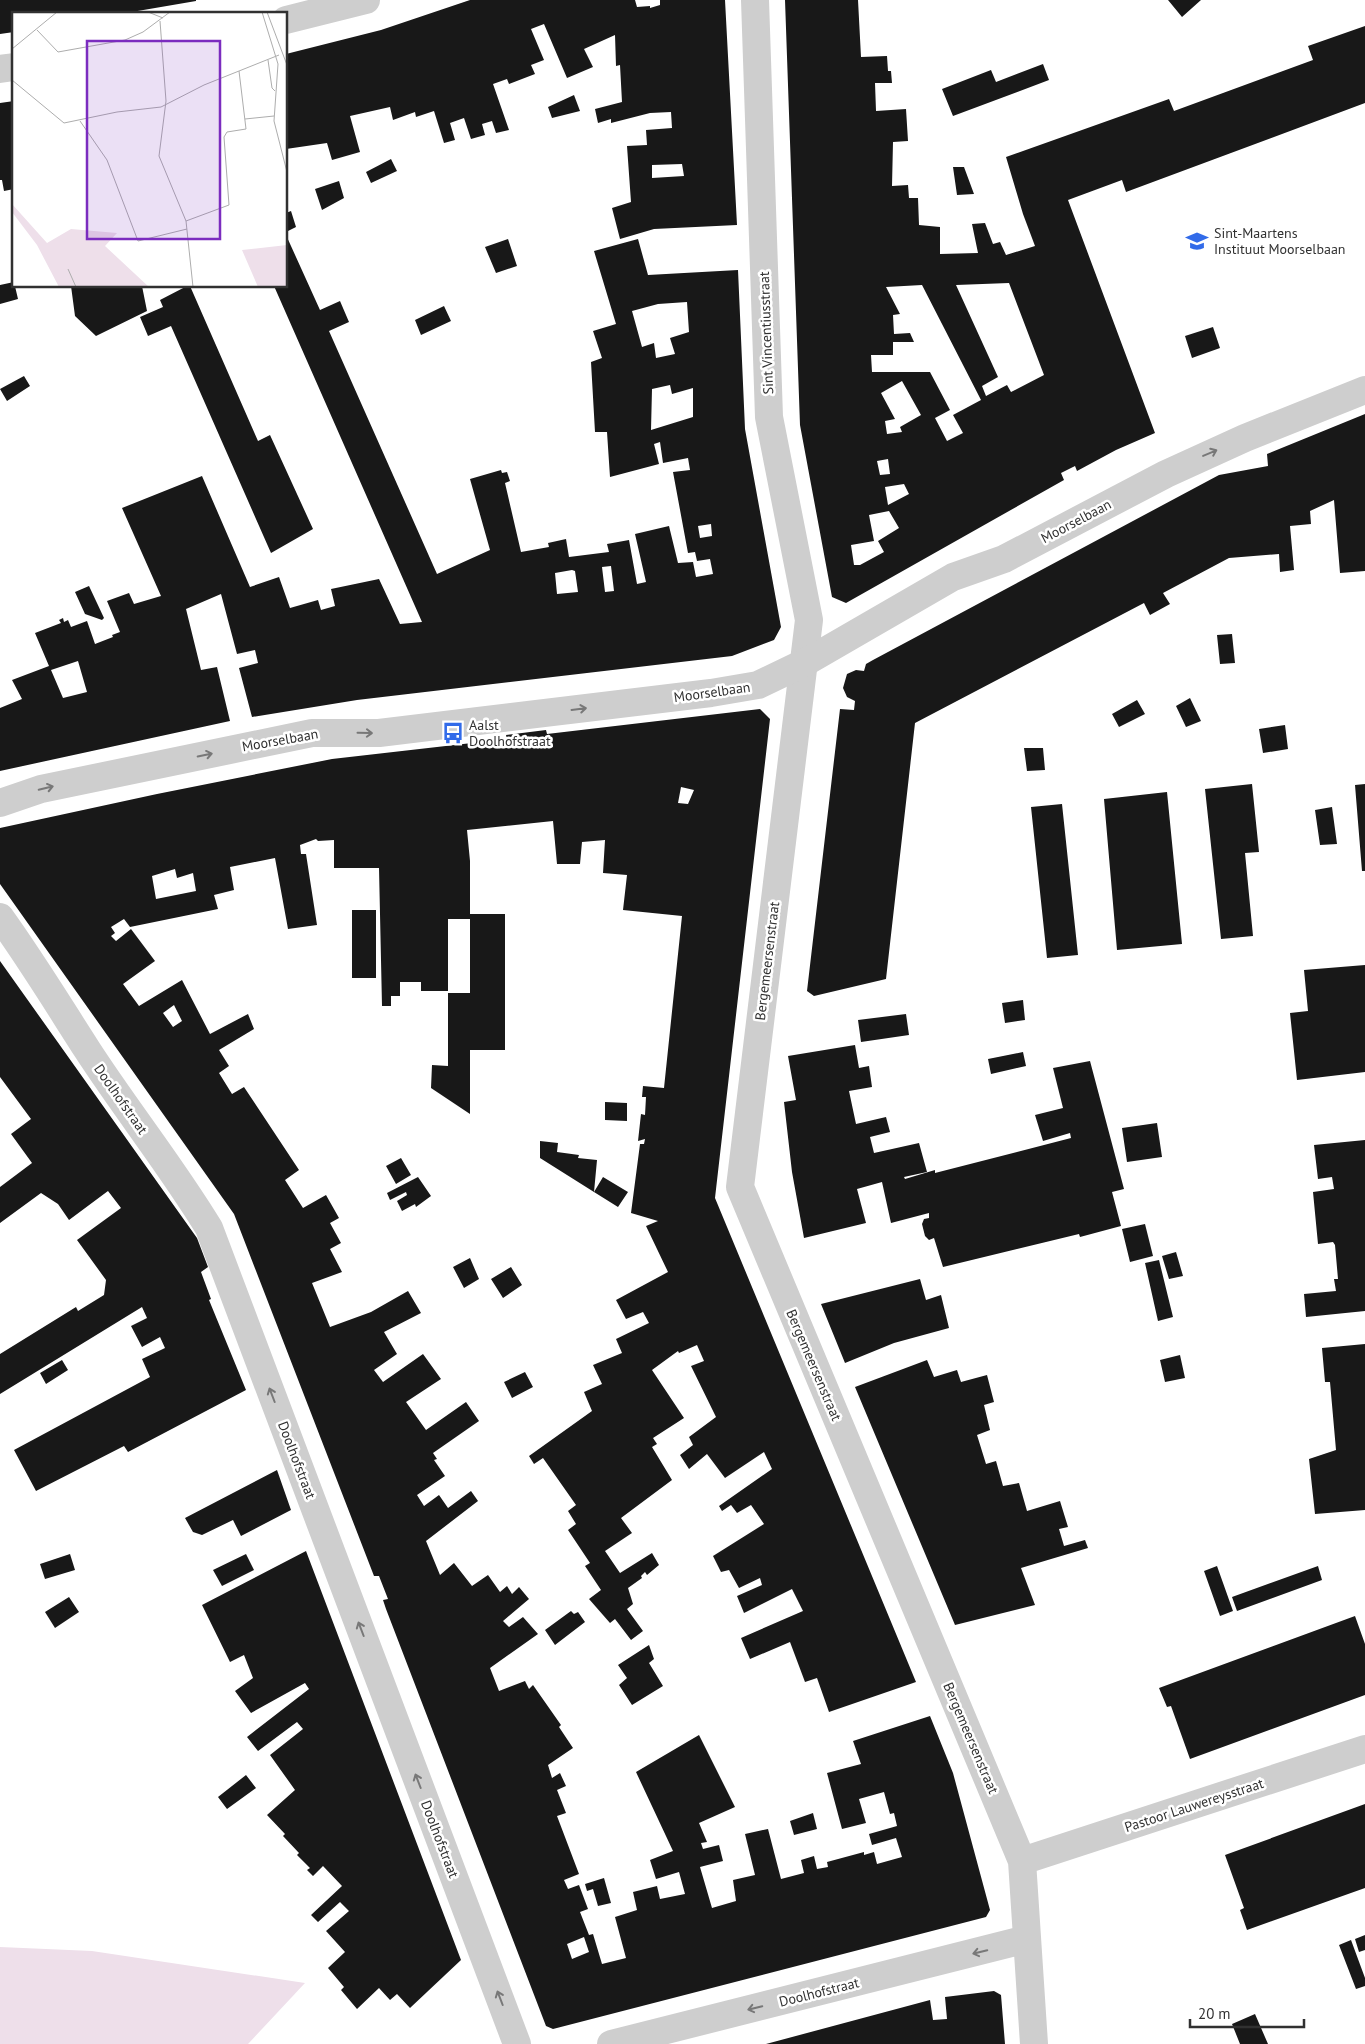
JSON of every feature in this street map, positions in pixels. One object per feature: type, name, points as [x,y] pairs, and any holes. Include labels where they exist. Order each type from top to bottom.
[{"type":"street","points":[[288,20],[366,0]]},
{"type":"street","name":"Sint Vincentiusstraat","points":[[755,0],[769,417],[810,620],[806,662]]},
{"type":"street","name":"Moorselbaan","points":[[0,804],[41,789],[312,732],[380,733],[711,693],[758,685],[806,662],[953,577],[1004,559],[1166,474],[1245,438],[1365,390]]},
{"type":"street","name":"Bergemeersenstraat","points":[[806,662],[740,1187],[1022,1861],[1034,2044]]},
{"type":"street","name":"Doolhofstraat","points":[[0,917],[37,968],[88,1051],[192,1200],[209,1228],[517,2044]]},
{"type":"street","name":"Pastoor Lauwereysstraat","points":[[1022,1861],[1365,1749]]},
{"type":"street","name":"Doolhofstraat","points":[[611,2044],[1028,1939]]},
{"type":"shaded area","points":[[0,1947],[92,1951],[305,1983],[248,2044],[0,2044]]},
{"type":"building","points":[[0,0],[196,0],[132,12],[12,12],[12,32],[0,34]]},
{"type":"building","points":[[470,0],[635,0],[637,7],[650,6],[650,8],[660,5],[660,0],[725,0],[737,225],[654,229],[620,239],[612,208],[631,202],[627,146],[647,145],[646,130],[672,128],[671,112],[650,113],[611,123],[611,119],[598,123],[595,109],[622,102],[620,65],[616,66],[615,35],[584,49],[593,67],[567,78],[544,24],[531,29],[544,60],[531,65],[535,74],[509,84],[507,79],[493,84],[509,130],[496,133],[492,121],[482,124],[485,135],[471,139],[464,118],[450,123],[455,140],[444,143],[434,111],[416,117],[415,112],[393,120],[390,107],[350,116],[360,152],[332,160],[327,143],[288,149],[288,53],[381,30]],"holes":[[[682,164],[684,176],[652,178],[652,165]]]},
{"type":"building","points":[[785,0],[858,0],[861,57],[887,56],[888,71],[891,71],[892,83],[875,83],[876,111],[906,109],[908,141],[893,142],[892,186],[908,185],[909,198],[918,198],[919,225],[940,227],[940,254],[978,253],[972,224],[985,223],[993,244],[1000,242],[1006,255],[1035,246],[1006,157],[1169,99],[1174,111],[1313,60],[1308,46],[1365,26],[1365,103],[1126,192],[1122,180],[1068,200],[1155,433],[1116,450],[1077,471],[1075,466],[1061,473],[1064,480],[846,603],[832,597],[800,425]],"holes":[[[1009,283],[1044,375],[1011,392],[1007,385],[986,396],[982,386],[998,377],[956,285]],[[922,285],[981,400],[953,415],[963,433],[947,441],[935,418],[950,410],[930,372],[872,372],[871,355],[893,355],[893,342],[914,342],[910,333],[894,334],[893,315],[900,314],[886,287]],[[902,381],[921,415],[900,427],[902,432],[887,434],[885,421],[895,419],[881,393]],[[888,459],[890,474],[880,475],[877,461]],[[904,484],[909,494],[888,505],[885,487]],[[889,511],[899,528],[878,541],[884,552],[860,565],[854,565],[851,545],[874,541],[869,515]]]},
{"type":"building","points":[[1168,0],[1201,0],[1182,17]]},
{"type":"building","points":[[1043,64],[1049,80],[953,116],[942,89],[991,70],[996,82]]},
{"type":"building","points":[[574,95],[580,111],[552,118],[548,107]]},
{"type":"building","points":[[12,101],[12,189],[4,191],[2,180],[0,180],[0,103]]},
{"type":"building","points":[[391,159],[397,171],[371,183],[366,172]]},
{"type":"building","points":[[953,167],[964,167],[974,194],[957,195]]},
{"type":"building","points":[[339,181],[344,198],[322,210],[315,189]]},
{"type":"building","points":[[291,211],[296,227],[288,231],[288,212]]},
{"type":"building","points":[[288,239],[320,310],[340,301],[349,322],[329,331],[437,574],[490,550],[470,479],[501,470],[502,473],[507,472],[510,481],[505,483],[521,552],[549,547],[548,543],[566,539],[569,557],[609,552],[607,544],[629,540],[637,584],[646,582],[635,534],[669,526],[678,563],[693,562],[696,577],[713,574],[710,559],[697,561],[695,552],[688,553],[673,472],[690,470],[688,458],[663,463],[660,442],[654,444],[659,464],[610,477],[607,432],[595,432],[591,362],[602,358],[593,331],[616,324],[594,251],[638,239],[648,275],[738,270],[745,429],[781,627],[774,640],[732,656],[357,700],[252,717],[239,668],[258,663],[255,650],[237,654],[221,594],[186,609],[201,670],[217,667],[230,721],[0,771],[0,708],[22,699],[12,680],[49,666],[35,633],[61,623],[59,620],[63,618],[64,622],[68,620],[71,627],[87,621],[95,644],[120,632],[107,601],[129,593],[134,604],[161,596],[122,508],[202,476],[250,587],[279,577],[290,608],[318,600],[321,610],[335,606],[331,589],[379,579],[400,624],[422,622],[275,288],[288,288]],"holes":[[[687,302],[689,332],[670,338],[675,354],[656,358],[654,343],[642,347],[632,311],[658,304]],[[670,385],[672,394],[693,388],[693,417],[651,430],[652,389]],[[711,524],[712,536],[700,538],[698,526]],[[611,566],[614,591],[605,592],[602,567]],[[575,571],[578,592],[557,594],[555,573]],[[78,661],[87,692],[63,698],[51,670]]]},
{"type":"building","points":[[508,239],[517,266],[496,273],[485,247]]},
{"type":"building","points":[[12,282],[12,288],[15,288],[18,299],[0,304],[0,285]]},
{"type":"building","points":[[71,288],[142,288],[147,311],[96,336],[75,316]]},
{"type":"building","points":[[183,288],[191,288],[258,441],[270,435],[313,529],[271,553],[171,326],[148,336],[140,317],[163,307],[160,300]]},
{"type":"building","points":[[444,306],[451,321],[421,335],[415,320]]},
{"type":"building","points":[[1213,327],[1220,348],[1192,358],[1185,336]]},
{"type":"building","points":[[24,376],[30,386],[7,401],[0,389]]},
{"type":"building","points":[[1365,414],[1365,571],[1340,573],[1334,500],[1310,511],[1311,524],[1290,526],[1294,570],[1280,572],[1279,554],[1229,558],[1163,593],[1170,604],[1150,615],[1144,603],[915,723],[886,979],[814,996],[807,991],[840,709],[854,710],[855,701],[847,697],[843,688],[847,674],[856,670],[864,671],[866,664],[873,660],[1219,475],[1268,466],[1267,454]]},
{"type":"building","points":[[89,586],[104,618],[102,620],[85,614],[75,592]]},
{"type":"building","points":[[1232,634],[1235,663],[1220,664],[1217,635]]},
{"type":"building","points":[[1190,698],[1201,721],[1186,727],[1176,706]]},
{"type":"building","points":[[1137,700],[1145,714],[1119,727],[1112,714]]},
{"type":"building","points":[[760,709],[770,719],[715,1198],[916,1682],[829,1712],[817,1678],[805,1682],[790,1642],[750,1659],[741,1638],[803,1611],[792,1589],[744,1613],[737,1596],[762,1585],[760,1578],[739,1588],[729,1570],[721,1572],[713,1556],[764,1524],[751,1505],[737,1513],[731,1505],[722,1511],[719,1506],[772,1469],[764,1452],[725,1478],[707,1454],[689,1469],[680,1455],[693,1445],[689,1437],[716,1417],[691,1366],[704,1361],[697,1345],[679,1353],[678,1351],[652,1370],[684,1418],[653,1438],[657,1444],[652,1447],[672,1480],[621,1518],[632,1533],[605,1551],[620,1573],[652,1553],[659,1565],[647,1575],[645,1572],[641,1576],[642,1578],[628,1588],[633,1604],[627,1609],[643,1631],[631,1640],[615,1619],[610,1623],[589,1599],[601,1590],[585,1566],[590,1563],[568,1530],[576,1524],[568,1511],[576,1505],[543,1458],[534,1464],[529,1456],[592,1411],[584,1392],[602,1384],[593,1365],[622,1353],[616,1339],[649,1323],[643,1312],[626,1319],[616,1300],[668,1272],[646,1226],[658,1221],[631,1213],[640,1144],[644,1144],[645,1139],[638,1141],[641,1114],[645,1115],[646,1097],[642,1097],[643,1086],[664,1088],[682,916],[623,910],[627,875],[603,873],[605,840],[582,842],[580,864],[557,864],[553,821],[467,830],[470,861],[470,914],[505,914],[505,1050],[470,1050],[470,1114],[431,1088],[432,1065],[448,1066],[448,993],[470,993],[470,919],[448,919],[448,991],[421,991],[421,982],[400,982],[400,996],[391,996],[391,1006],[382,1006],[379,868],[334,868],[334,840],[318,841],[316,839],[300,845],[301,854],[306,854],[317,925],[288,929],[275,858],[230,867],[234,890],[214,895],[218,909],[130,927],[124,919],[111,927],[115,933],[111,936],[116,941],[131,929],[155,961],[123,984],[139,1006],[182,980],[210,1034],[248,1014],[254,1029],[219,1050],[229,1066],[219,1073],[232,1094],[244,1087],[299,1170],[285,1180],[303,1208],[326,1195],[339,1218],[330,1223],[341,1243],[330,1249],[342,1272],[312,1283],[330,1327],[371,1312],[408,1291],[421,1313],[384,1332],[397,1354],[374,1370],[383,1382],[423,1354],[441,1379],[406,1402],[426,1430],[466,1402],[479,1421],[433,1453],[437,1459],[434,1460],[445,1476],[417,1495],[424,1506],[439,1495],[448,1508],[471,1491],[478,1501],[426,1541],[440,1575],[454,1563],[472,1586],[488,1575],[500,1592],[507,1586],[512,1594],[519,1587],[529,1599],[503,1621],[509,1627],[523,1617],[538,1634],[490,1668],[499,1691],[525,1681],[529,1689],[533,1685],[561,1725],[559,1727],[573,1748],[548,1765],[552,1778],[560,1773],[566,1786],[557,1790],[566,1813],[557,1816],[579,1874],[564,1880],[568,1889],[579,1885],[588,1909],[580,1912],[589,1935],[593,1934],[602,1964],[626,1958],[615,1917],[637,1910],[633,1892],[657,1886],[660,1899],[685,1894],[679,1872],[656,1879],[650,1860],[673,1851],[636,1772],[699,1735],[735,1807],[699,1823],[707,1842],[701,1843],[703,1849],[719,1845],[723,1861],[700,1867],[712,1908],[736,1901],[733,1880],[755,1875],[745,1834],[768,1829],[781,1879],[804,1873],[801,1860],[814,1856],[817,1869],[828,1867],[827,1862],[864,1852],[864,1855],[874,1852],[877,1864],[902,1857],[896,1838],[872,1845],[869,1834],[897,1826],[894,1813],[890,1814],[884,1792],[859,1799],[866,1823],[842,1829],[827,1773],[861,1764],[853,1741],[930,1716],[953,1773],[990,1910],[986,1917],[553,2029],[546,2026],[386,1609],[383,1600],[388,1599],[379,1576],[374,1576],[234,1214],[0,884],[0,828],[332,759],[507,739],[506,735],[546,730],[547,734]],"holes":[[[681,787],[694,790],[688,804],[678,803]],[[175,869],[177,878],[193,873],[196,891],[156,899],[152,876]],[[174,1005],[182,1021],[173,1027],[163,1013]],[[584,1937],[589,1952],[572,1959],[567,1944]]]},
{"type":"building","points":[[1285,725],[1288,749],[1263,753],[1259,729]]},
{"type":"building","points":[[1024,748],[1043,748],[1045,770],[1027,771]]},
{"type":"building","points":[[1252,784],[1259,852],[1245,853],[1253,936],[1221,939],[1205,789]]},
{"type":"building","points":[[1365,784],[1365,871],[1362,871],[1355,785]]},
{"type":"building","points":[[1167,792],[1182,944],[1117,950],[1104,799]]},
{"type":"building","points":[[1062,804],[1078,955],[1047,958],[1031,807]]},
{"type":"building","points":[[1332,807],[1337,844],[1320,845],[1315,810]]},
{"type":"building","points":[[352,910],[376,910],[376,978],[352,978]]},
{"type":"building","points":[[0,961],[197,1238],[208,1267],[201,1272],[211,1299],[209,1300],[246,1390],[128,1452],[124,1446],[36,1491],[14,1450],[150,1377],[142,1359],[165,1348],[160,1337],[142,1347],[131,1326],[147,1318],[142,1307],[0,1394],[0,1354],[76,1307],[78,1311],[104,1295],[106,1280],[77,1240],[121,1208],[108,1191],[69,1220],[58,1204],[41,1193],[0,1223],[0,1187],[32,1163],[11,1134],[31,1119],[0,1077]]},
{"type":"building","points":[[1365,965],[1365,1072],[1297,1080],[1290,1013],[1308,1011],[1304,970]]},
{"type":"building","points":[[1023,1000],[1025,1020],[1005,1023],[1002,1003]]},
{"type":"building","points":[[906,1014],[909,1035],[861,1042],[858,1020]]},
{"type":"building","points":[[855,1045],[859,1068],[869,1066],[872,1087],[849,1091],[856,1124],[886,1117],[890,1132],[870,1137],[874,1153],[919,1143],[927,1172],[904,1177],[905,1179],[935,1170],[935,1173],[1071,1138],[1070,1133],[1043,1141],[1035,1115],[1063,1108],[1053,1068],[1090,1061],[1124,1189],[1112,1192],[1121,1226],[1080,1237],[1079,1234],[943,1267],[934,1238],[929,1240],[925,1236],[922,1224],[924,1219],[929,1218],[929,1213],[891,1223],[882,1182],[857,1189],[866,1223],[804,1238],[792,1172],[784,1102],[796,1100],[788,1056]]},
{"type":"building","points":[[1023,1052],[1026,1066],[991,1074],[988,1059]]},
{"type":"building","points":[[605,1102],[627,1103],[627,1121],[605,1120]]},
{"type":"building","points":[[1157,1123],[1162,1157],[1127,1162],[1122,1128]]},
{"type":"building","points":[[1365,1140],[1365,1311],[1306,1317],[1304,1294],[1336,1291],[1334,1279],[1338,1279],[1335,1245],[1333,1242],[1318,1244],[1313,1192],[1334,1189],[1332,1177],[1318,1179],[1314,1145]]},
{"type":"building","points":[[540,1141],[558,1143],[557,1152],[579,1155],[578,1158],[597,1160],[594,1192],[540,1158]]},
{"type":"building","points":[[401,1158],[411,1175],[396,1184],[386,1166]]},
{"type":"building","points":[[418,1177],[431,1196],[416,1207],[415,1204],[402,1211],[397,1201],[407,1195],[406,1192],[390,1200],[387,1193]]},
{"type":"building","points":[[603,1177],[628,1192],[618,1207],[594,1192]]},
{"type":"building","points":[[1145,1224],[1153,1256],[1130,1262],[1122,1229]]},
{"type":"building","points":[[1176,1252],[1183,1276],[1169,1279],[1162,1256]]},
{"type":"building","points":[[470,1258],[479,1279],[464,1288],[453,1267]]},
{"type":"building","points":[[1159,1260],[1173,1317],[1158,1321],[1145,1263]]},
{"type":"building","points":[[511,1267],[522,1285],[503,1298],[491,1279]]},
{"type":"building","points":[[920,1279],[926,1300],[941,1295],[949,1328],[894,1343],[845,1363],[821,1304]]},
{"type":"building","points":[[1365,1344],[1365,1510],[1315,1514],[1309,1459],[1336,1450],[1330,1382],[1325,1382],[1322,1348]]},
{"type":"building","points":[[1180,1355],[1185,1378],[1165,1382],[1160,1360]]},
{"type":"building","points":[[62,1360],[68,1370],[46,1384],[40,1373]]},
{"type":"building","points":[[927,1360],[934,1377],[957,1370],[961,1382],[987,1375],[994,1402],[984,1405],[990,1430],[977,1435],[986,1464],[996,1461],[1003,1486],[1019,1483],[1027,1511],[1060,1501],[1068,1527],[1059,1529],[1064,1546],[1085,1540],[1088,1548],[1021,1568],[1035,1605],[955,1625],[855,1387]]},
{"type":"building","points":[[525,1372],[533,1387],[512,1398],[504,1382]]},
{"type":"building","points":[[277,1470],[291,1510],[241,1536],[233,1520],[202,1535],[193,1532],[185,1518]]},
{"type":"building","points":[[306,1551],[461,1960],[410,2008],[397,1994],[390,2000],[379,1988],[357,2009],[341,1990],[344,1987],[328,1968],[345,1952],[326,1931],[349,1911],[340,1902],[318,1922],[311,1915],[342,1886],[323,1866],[313,1876],[307,1870],[310,1868],[297,1855],[299,1853],[283,1836],[285,1834],[267,1815],[295,1790],[270,1755],[303,1729],[297,1722],[258,1751],[247,1737],[309,1689],[305,1683],[251,1713],[235,1691],[253,1678],[244,1655],[230,1662],[202,1605]]},
{"type":"building","points":[[70,1554],[75,1570],[45,1579],[40,1564]]},
{"type":"building","points":[[246,1554],[254,1570],[222,1586],[213,1570]]},
{"type":"building","points":[[1217,1566],[1233,1611],[1220,1616],[1204,1571]]},
{"type":"building","points":[[1318,1566],[1322,1580],[1237,1611],[1232,1597]]},
{"type":"building","points":[[69,1597],[79,1612],[55,1628],[45,1612]]},
{"type":"building","points":[[571,1611],[574,1614],[578,1612],[585,1622],[555,1645],[545,1630]]},
{"type":"building","points":[[1355,1616],[1365,1644],[1365,1695],[1190,1759],[1171,1706],[1167,1707],[1159,1688]]},
{"type":"building","points":[[649,1645],[654,1659],[649,1663],[663,1686],[632,1705],[619,1685],[627,1678],[618,1665]]},
{"type":"building","points":[[246,1775],[256,1788],[227,1809],[218,1797]]},
{"type":"building","points":[[1365,1804],[1365,1888],[1247,1930],[1240,1910],[1244,1908],[1225,1855]]},
{"type":"building","points":[[813,1813],[817,1829],[794,1835],[790,1821]]},
{"type":"building","points":[[604,1878],[611,1903],[598,1906],[593,1889],[587,1891],[585,1884]]},
{"type":"building","points":[[1365,1935],[1365,1950],[1359,1952],[1355,1939]]},
{"type":"building","points":[[1351,1940],[1365,1978],[1365,1986],[1356,1989],[1339,1945]]},
{"type":"building","points":[[994,1991],[1001,1995],[1005,2044],[766,2044],[930,2000],[933,2020],[947,2019],[945,1997]]},
{"type":"building","points":[[1255,2014],[1268,2044],[1240,2044],[1232,2024]]},
{"type":"place","name":"Sint-Maartens Instituut Moorselbaan","points":[[1197,241]]},
{"type":"place","name":"Aalst Doolhofstraat","points":[[453,733]]}]
